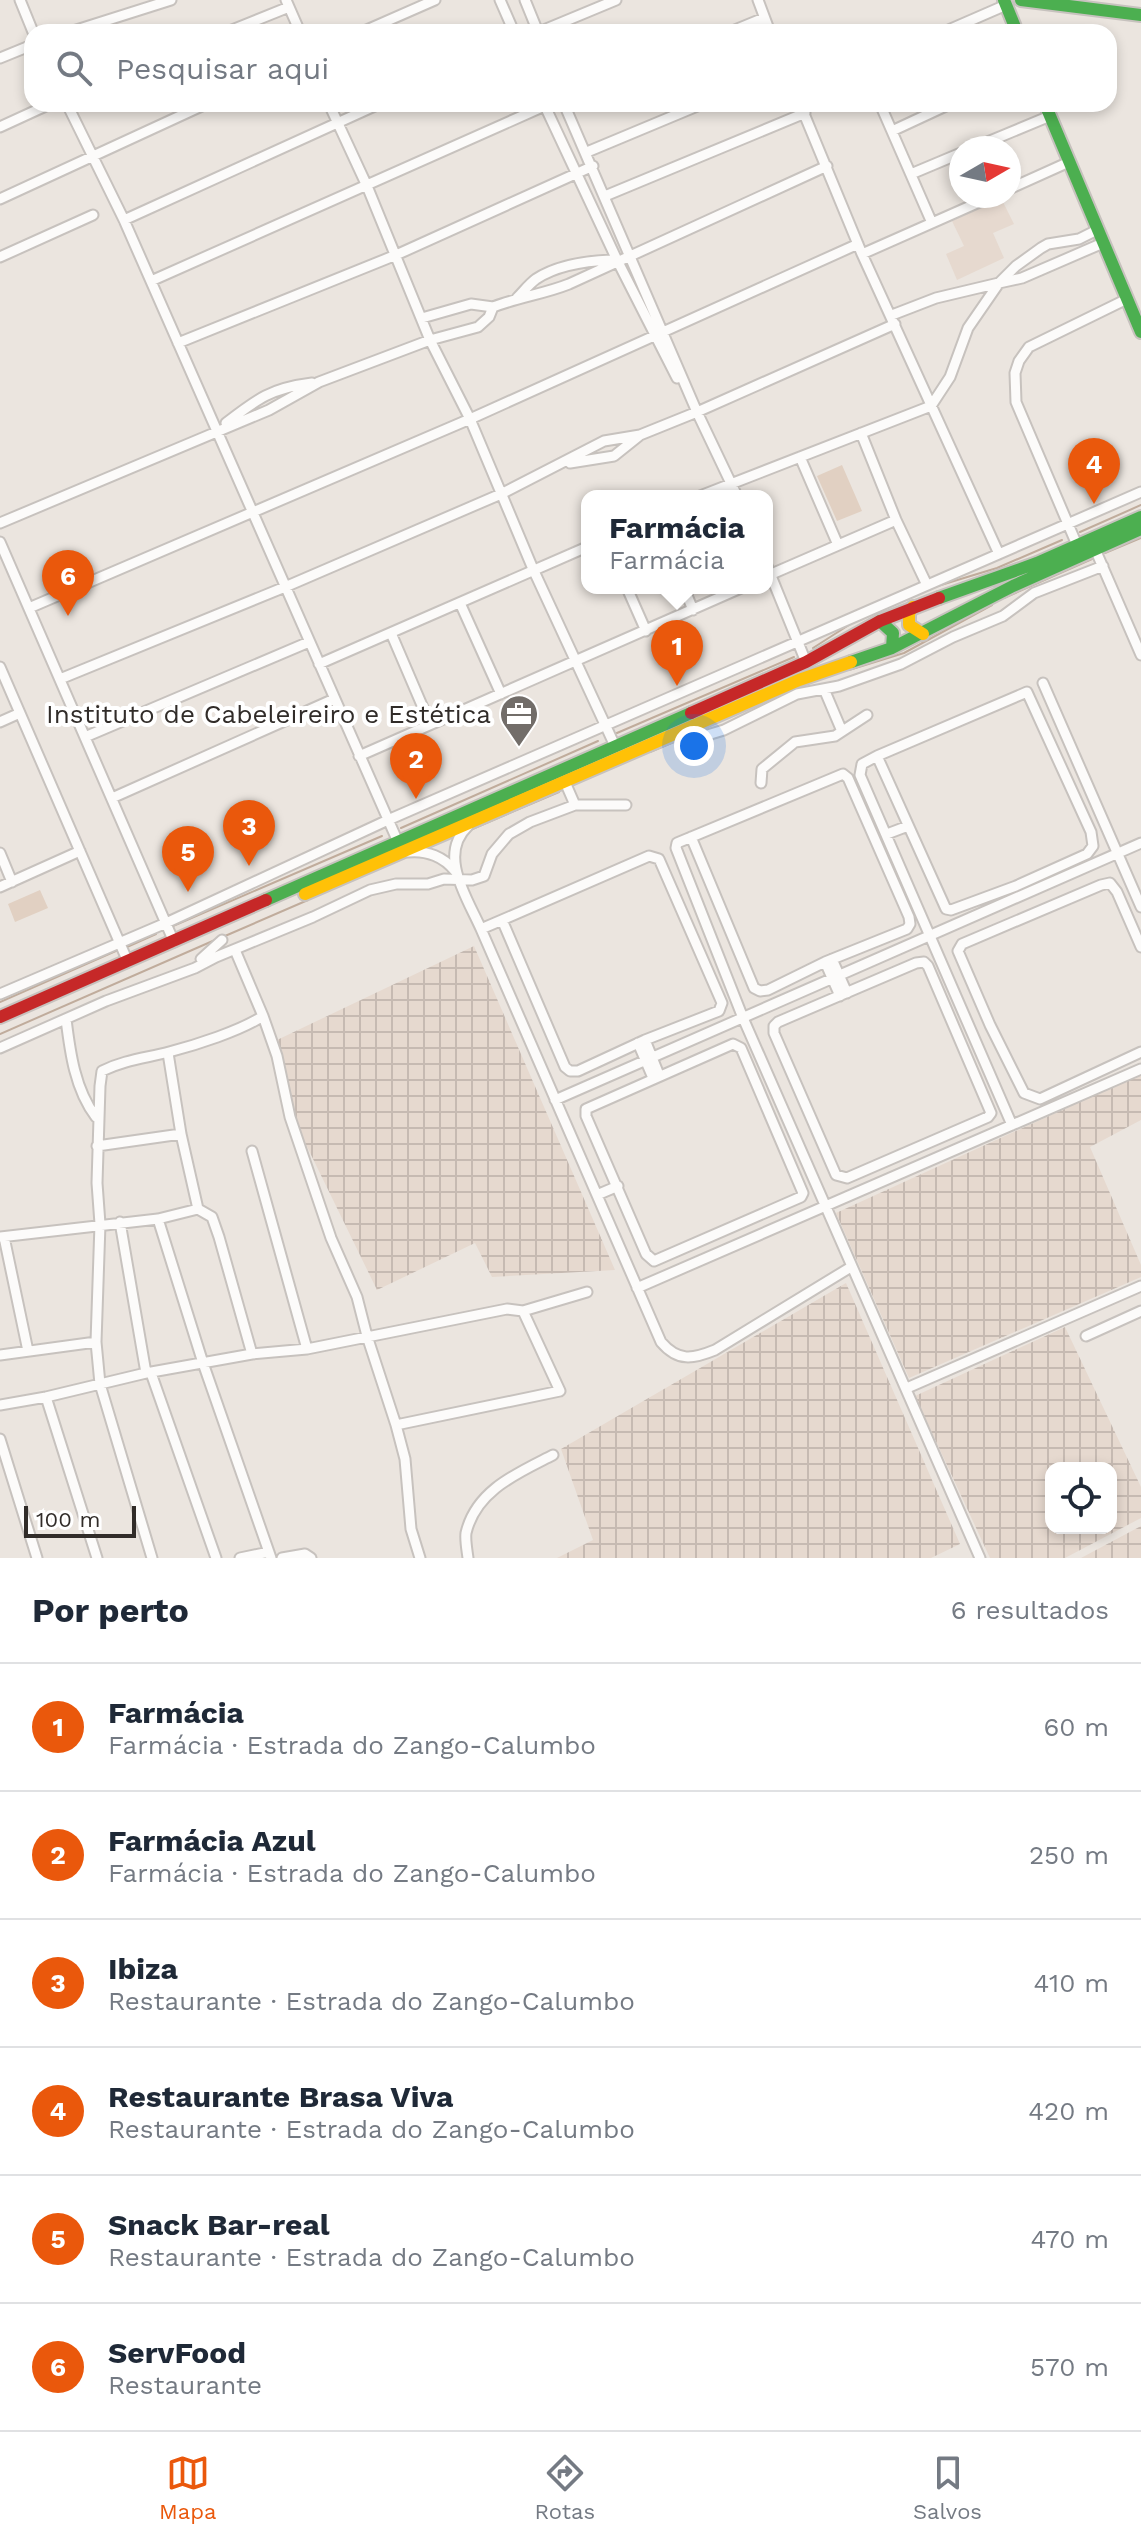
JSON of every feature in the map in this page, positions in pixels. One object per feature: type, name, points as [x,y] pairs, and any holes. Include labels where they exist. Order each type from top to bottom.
[{"type":"main road","points":[[1021,0],[1141,15]]},
{"type":"main road","points":[[1005,3],[1014,24]]},
{"type":"main road","points":[[1049,112],[1141,332]]},
{"type":"main road","points":[[0,1027],[220,936],[615,746],[806,662],[880,621],[1006,575],[1073,534],[1141,517]]},
{"type":"main road","points":[[0,1017],[400,847],[566,786],[811,675],[892,648],[1013,586],[1099,557],[1141,529]]},
{"type":"main road","points":[[913,607],[909,613],[909,625],[923,634]]},
{"type":"main road","points":[[880,621],[893,633],[892,648]]},
{"type":"street","points":[[20,0],[30,24]]},
{"type":"street","points":[[95,24],[171,0]]},
{"type":"street","points":[[380,24],[435,0]]},
{"type":"street","points":[[500,0],[510,24]]},
{"type":"street","points":[[525,0],[536,24]]},
{"type":"street","points":[[558,24],[616,0]]},
{"type":"street","points":[[758,0],[767,24]]},
{"type":"street","points":[[961,24],[1005,3]]},
{"type":"street","points":[[244,24],[287,4],[296,24]]},
{"type":"street","points":[[749,24],[764,18]]},
{"type":"street","points":[[0,58],[24,48]]},
{"type":"street","points":[[0,127],[33,112]]},
{"type":"street","points":[[71,112],[124,220],[400,847],[433,854],[448,863],[458,876]]},
{"type":"street","points":[[0,199],[189,112]]},
{"type":"street","points":[[332,112],[367,186],[430,340],[470,419],[533,569],[615,746]]},
{"type":"street","points":[[124,220],[361,112]]},
{"type":"street","points":[[151,281],[531,112]]},
{"type":"street","points":[[549,112],[617,260],[658,332],[734,490]]},
{"type":"street","points":[[568,112],[593,166],[658,332]]},
{"type":"street","points":[[587,152],[683,112]]},
{"type":"street","points":[[605,196],[795,112]]},
{"type":"street","points":[[803,112],[862,254],[999,554]]},
{"type":"street","points":[[884,112],[932,223]]},
{"type":"street","points":[[892,131],[933,112]]},
{"type":"street","points":[[997,136],[1044,112]]},
{"type":"street","points":[[911,174],[949,158]]},
{"type":"street","points":[[1021,184],[1069,162]]},
{"type":"street","points":[[178,343],[396,255],[593,166]]},
{"type":"street","points":[[422,318],[471,304],[493,307],[517,298],[544,294],[827,166]]},
{"type":"street","points":[[862,254],[966,208]]},
{"type":"street","points":[[0,257],[93,215]]},
{"type":"street","points":[[714,490],[931,406],[950,377],[968,328],[999,283],[1041,248],[1079,239],[1097,230]]},
{"type":"street","points":[[1077,250],[1079,239]]},
{"type":"street","points":[[1056,243],[1077,250]]},
{"type":"street","points":[[60,679],[501,494],[604,441],[640,435],[697,412],[936,298],[1022,278],[1064,260],[1077,250],[1103,243]]},
{"type":"street","points":[[29,608],[470,419],[858,244]]},
{"type":"street","points":[[517,298],[535,279],[562,268],[589,261],[617,260]]},
{"type":"street","points":[[1073,534],[1016,402],[1015,373],[1029,347],[1127,299]]},
{"type":"street","points":[[0,523],[269,410],[319,382],[430,340],[478,327],[489,317],[493,307]]},
{"type":"street","points":[[217,430],[263,395],[291,385],[319,382]]},
{"type":"street","points":[[861,433],[896,520],[926,583]]},
{"type":"street","points":[[562,464],[609,458],[640,435]]},
{"type":"street","points":[[800,457],[838,545]]},
{"type":"street","points":[[0,994],[166,923],[388,820],[926,583],[999,554],[1073,534],[1141,492]]},
{"type":"street","points":[[773,570],[896,520]]},
{"type":"street","points":[[0,542],[174,942]]},
{"type":"street","points":[[319,664],[581,549]]},
{"type":"street","points":[[704,736],[724,730],[797,694],[824,689],[901,664],[1003,616],[1034,593],[1099,557],[1141,655]]},
{"type":"street","points":[[773,583],[806,662]]},
{"type":"street","points":[[630,594],[646,631]]},
{"type":"street","points":[[686,594],[693,610]]},
{"type":"street","points":[[359,756],[728,594]]},
{"type":"street","points":[[460,603],[501,694]]},
{"type":"street","points":[[391,633],[430,724]]},
{"type":"street","points":[[85,737],[309,642]]},
{"type":"street","points":[[0,667],[128,962]]},
{"type":"street","points":[[1043,683],[1141,907]]},
{"type":"street","points":[[824,689],[841,729]]},
{"type":"street","points":[[877,756],[946,909],[951,910],[1020,884],[1087,854],[1093,846],[1091,832],[1027,692],[877,756],[859,769],[1012,1125]]},
{"type":"street","points":[[112,798],[334,699]]},
{"type":"street","points":[[0,722],[20,713]]},
{"type":"street","points":[[761,783],[762,769],[795,742],[835,736],[841,729],[867,715]]},
{"type":"street","points":[[691,837],[754,988],[760,991],[907,929],[910,924],[848,778],[843,774],[679,840],[676,848],[784,1114],[980,1558]]},
{"type":"street","points":[[566,786],[575,805]]},
{"type":"street","points":[[0,1048],[370,890],[396,884],[428,884],[458,876],[472,880],[484,876],[492,854],[509,834],[530,822],[575,805],[626,805]]},
{"type":"street","points":[[478,819],[464,830],[456,845],[454,860],[458,876],[661,1342],[670,1352],[684,1357],[700,1356],[715,1350],[851,1267]]},
{"type":"street","points":[[887,834],[908,826]]},
{"type":"street","points":[[555,1100],[1141,843]]},
{"type":"street","points":[[0,887],[80,851]]},
{"type":"street","points":[[0,853],[12,882]]},
{"type":"street","points":[[481,929],[649,856],[659,859],[722,1007],[719,1011],[578,1071],[570,1071],[565,1067],[502,920]]},
{"type":"street","points":[[1141,947],[1110,883],[959,946],[990,1025],[1024,1093],[1040,1099],[1141,1052]]},
{"type":"street","points":[[1020,884],[1032,914]]},
{"type":"street","points":[[706,923],[724,916]]},
{"type":"street","points":[[220,936],[237,949],[263,1016],[277,1056],[290,1117],[331,1238],[357,1297],[405,1459],[411,1529],[420,1558]]},
{"type":"street","points":[[216,957],[220,936]]},
{"type":"street","points":[[179,974],[214,950],[220,936]]},
{"type":"street","points":[[829,960],[843,994]]},
{"type":"street","points":[[924,962],[991,1113],[988,1117],[847,1178],[836,1175],[774,1033],[774,1026],[843,994],[924,962]]},
{"type":"street","points":[[515,1006],[535,998]]},
{"type":"street","points":[[152,1558],[100,1384],[96,1342],[100,1224],[97,1118],[102,1071],[125,1061],[168,1053],[234,1031],[263,1016]]},
{"type":"street","points":[[66,1019],[68,1042],[80,1088],[97,1118]]},
{"type":"street","points":[[972,1033],[990,1025]]},
{"type":"street","points":[[642,1042],[656,1076]]},
{"type":"street","points":[[738,1044],[803,1193],[801,1197],[654,1261],[646,1254],[586,1116],[586,1109],[656,1076],[738,1044]]},
{"type":"street","points":[[168,1053],[181,1134],[198,1209]]},
{"type":"street","points":[[637,1288],[1141,1069]]},
{"type":"street","points":[[784,1114],[805,1105]]},
{"type":"street","points":[[97,1146],[181,1134]]},
{"type":"street","points":[[252,1151],[307,1349]]},
{"type":"street","points":[[597,1195],[618,1186]]},
{"type":"street","points":[[28,1351],[2,1237],[158,1219],[198,1209],[212,1217],[252,1354]]},
{"type":"street","points":[[158,1219],[203,1363],[270,1555],[240,1558]]},
{"type":"street","points":[[120,1222],[148,1373],[216,1558]]},
{"type":"street","points":[[907,1388],[1141,1286]]},
{"type":"street","points":[[0,1405],[252,1354],[307,1349],[507,1309],[523,1311],[587,1292]]},
{"type":"street","points":[[396,1425],[560,1391],[523,1311]]},
{"type":"street","points":[[1086,1336],[1141,1311]]},
{"type":"street","points":[[0,1355],[96,1342]]},
{"type":"street","points":[[46,1397],[97,1558]]},
{"type":"street","points":[[0,1439],[37,1558]]},
{"type":"street","points":[[468,1558],[465,1535],[473,1514],[494,1487],[553,1455]]},
{"type":"street","points":[[282,1558],[305,1554],[311,1558]]},
{"type":"shaded area","points":[[980,208],[1006,208],[1014,224],[993,233],[1004,258],[957,280],[946,254],[964,246],[952,221]]},
{"type":"shaded area","points":[[842,465],[862,511],[837,521],[817,476]]},
{"type":"shaded area","points":[[40,890],[48,908],[15,922],[8,904]]},
{"type":"shaded area","points":[[474,946],[615,1270],[492,1277],[475,1243],[377,1290],[294,1120],[277,1040]]},
{"type":"shaded area","points":[[1141,1074],[1141,1120],[1090,1147],[1141,1265],[1141,1277],[909,1378],[836,1213]]},
{"type":"shaded area","points":[[846,1283],[960,1544],[931,1558],[557,1558],[593,1540],[561,1449]]},
{"type":"shaded area","points":[[1065,1327],[1141,1487],[1141,1518],[1117,1531],[1117,1462],[1045,1462],[1045,1534],[1111,1534],[1065,1558],[990,1558],[915,1396]]},
{"type":"shaded area","points":[[1141,1526],[1141,1558],[1081,1558]]},
{"type":"waterway","points":[[1080,532],[1141,505]]},
{"type":"waterway","points":[[1105,553],[1141,538]]},
{"type":"waterway","points":[[931,588],[997,568],[1062,540]]},
{"type":"waterway","points":[[1004,598],[1092,559]]},
{"type":"waterway","points":[[849,670],[904,653],[992,605]]},
{"type":"waterway","points":[[813,648],[852,623]]},
{"type":"waterway","points":[[617,733],[794,657]]},
{"type":"waterway","points":[[650,752],[686,737]]},
{"type":"waterway","points":[[401,828],[598,741]]},
{"type":"waterway","points":[[470,830],[559,792]]},
{"type":"waterway","points":[[173,926],[382,836]]},
{"type":"waterway","points":[[225,936],[308,900]]},
{"type":"waterway","points":[[127,947],[156,934]]},
{"type":"waterway","points":[[0,1034],[215,940]]},
{"type":"waterway","points":[[0,1002],[118,950]]},
{"type":"traffic: fast","points":[[1004,0],[1014,24]]},
{"type":"traffic: fast","points":[[1021,0],[1141,15]]},
{"type":"traffic: fast","points":[[1048,112],[1141,332]]},
{"type":"traffic: fast","points":[[939,598],[1037,563],[1141,517]]},
{"type":"traffic: fast","points":[[851,662],[892,648],[1013,586],[1141,529]]},
{"type":"traffic: fast","points":[[880,621],[893,633],[892,648]]},
{"type":"traffic: fast","points":[[266,900],[691,713]]},
{"type":"traffic: slow","points":[[913,607],[909,613],[909,625],[923,634]]},
{"type":"traffic: slow","points":[[305,894],[799,680],[851,662]]},
{"type":"traffic: jam","points":[[691,713],[806,662],[880,621],[939,598]]},
{"type":"traffic: jam","points":[[0,1017],[266,900]]},
{"type":"place","name":"Restaurante Brasa Viva","points":[[1094,504]]},
{"type":"place","name":"ServFood","points":[[68,616]]},
{"type":"place","name":"Farmácia","points":[[677,686]]},
{"type":"place","name":"Instituto de Cabeleireiro e Estética","points":[[519,748]]},
{"type":"place","name":"Farmácia Azul","points":[[416,799]]},
{"type":"place","name":"Ibiza","points":[[249,866]]},
{"type":"place","name":"Snack Bar-real","points":[[188,892]]}]
